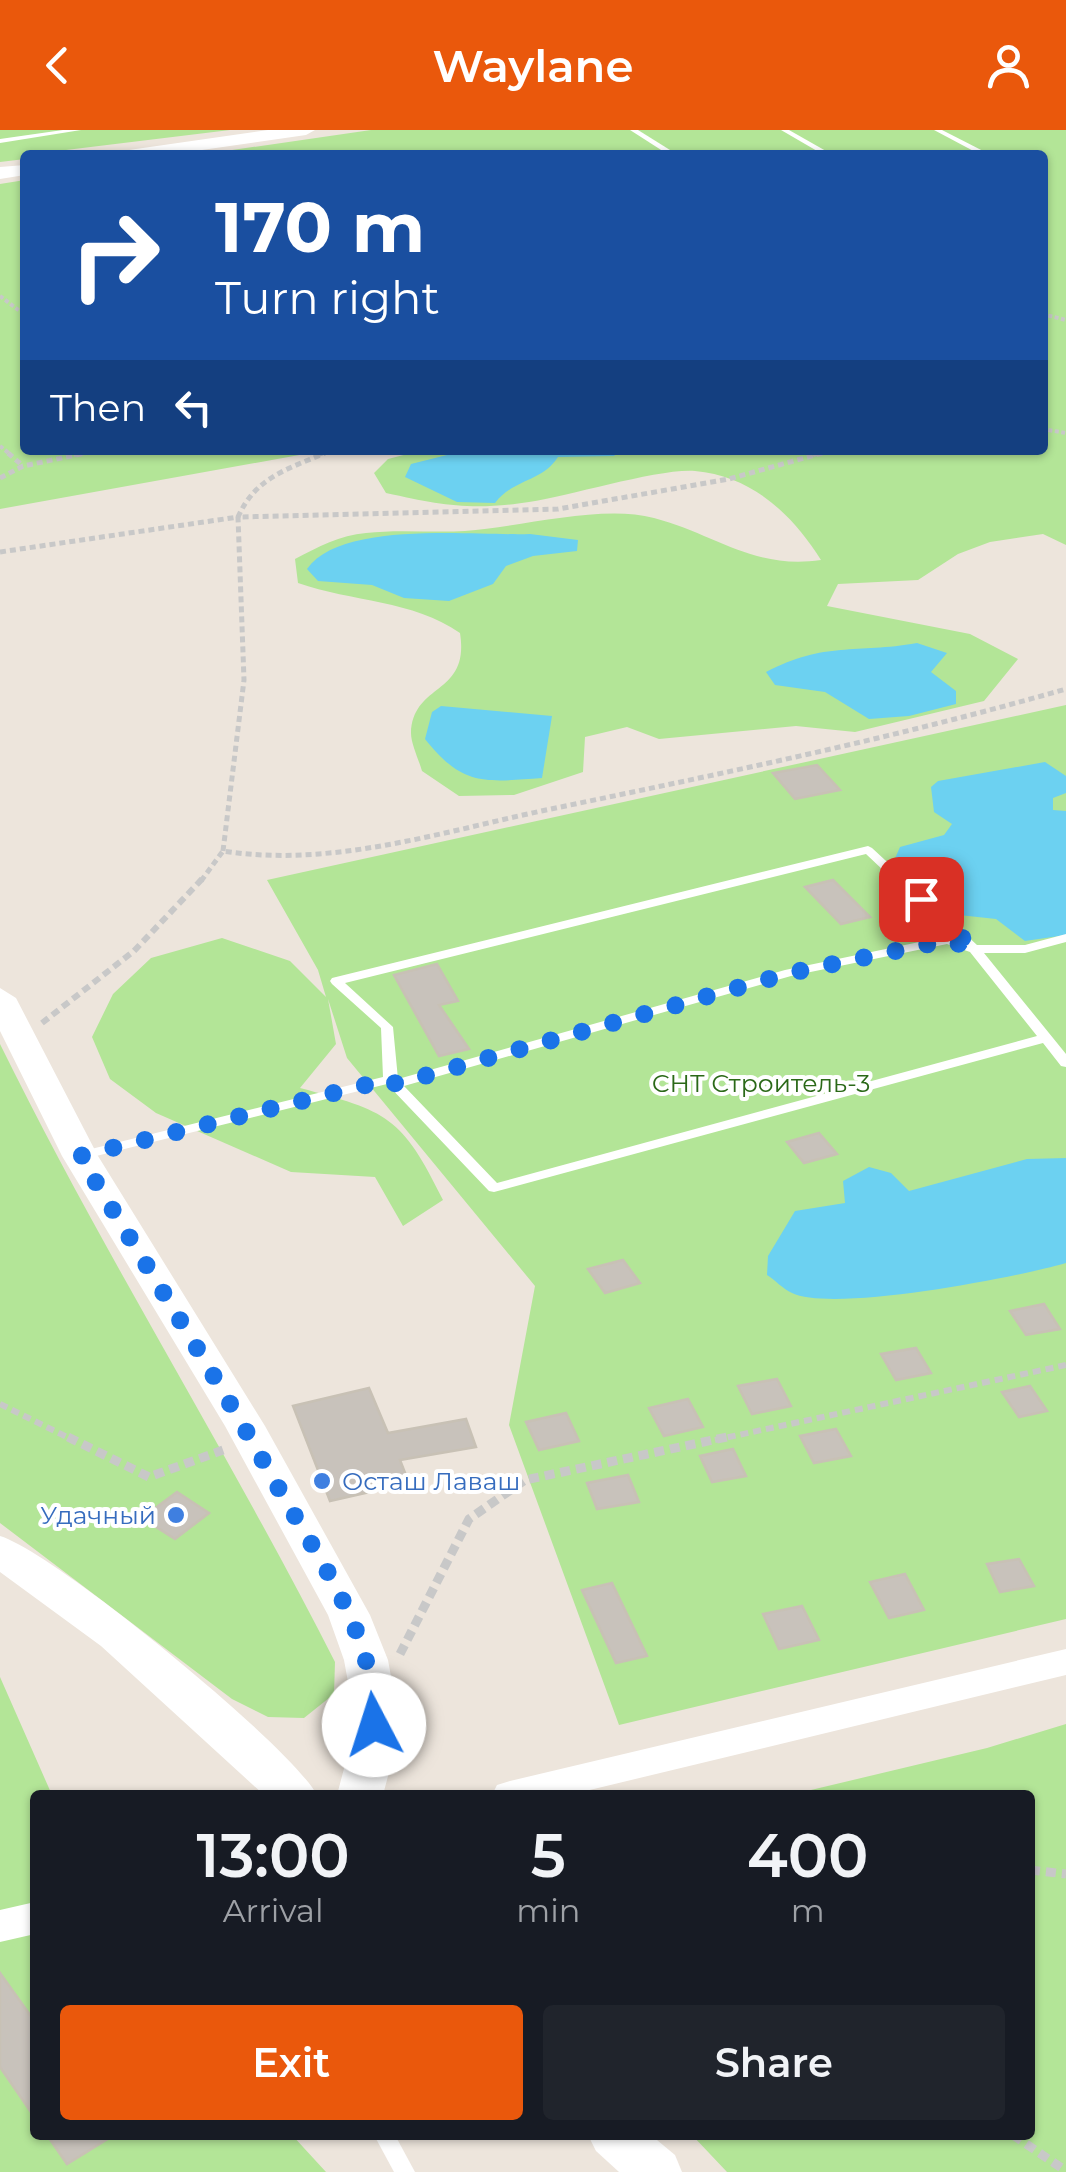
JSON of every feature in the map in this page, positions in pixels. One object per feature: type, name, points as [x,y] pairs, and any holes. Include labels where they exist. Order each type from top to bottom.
[{"type":"street","points":[[164,150],[306,130]]},
{"type":"street","points":[[0,998],[80,1156],[252,1440],[349,1615],[366,1660],[374,1704],[372,1746],[361,1790]]},
{"type":"street","points":[[0,1551],[42,1577],[203,1710],[289,1790]]},
{"type":"street","points":[[531,1790],[1066,1662]]},
{"type":"street","points":[[0,1926],[30,1919]]},
{"type":"street","points":[[620,2140],[656,2172]]},
{"type":"lane","points":[[0,141],[78,130]]},
{"type":"lane","points":[[633,130],[666,150]]},
{"type":"lane","points":[[784,130],[820,150]]},
{"type":"lane","points":[[937,130],[977,150]]},
{"type":"lane","points":[[1045,1038],[494,1188],[393,1082],[388,1027],[336,981],[868,850],[974,949],[1066,1063]]},
{"type":"lane","points":[[80,1156],[393,1082],[790,973],[948,940],[974,949],[1025,949],[1066,938]]},
{"type":"lane","points":[[387,2140],[405,2172]]},
{"type":"path","points":[[0,296],[20,311]]},
{"type":"path","points":[[0,446],[23,466]]},
{"type":"path","points":[[0,478],[23,466],[76,455]]},
{"type":"path","points":[[22,1040],[134,952],[215,866],[223,851],[244,680],[238,516],[249,493],[274,476],[320,455]]},
{"type":"path","points":[[0,552],[238,516],[558,509],[729,479],[814,455]]},
{"type":"path","points":[[223,851],[262,856],[334,854],[703,778],[962,718],[1066,689]]},
{"type":"path","points":[[374,1704],[469,1520],[525,1480],[1066,1365]]},
{"type":"path","points":[[0,1404],[149,1477],[252,1440]]},
{"type":"path","points":[[1035,1871],[1066,1874]]},
{"type":"path","points":[[1021,2140],[1066,2170]]},
{"type":"green space","points":[[0,130],[230,130],[66,150],[20,150],[20,160],[0,162]]},
{"type":"green space","points":[[371,130],[1066,130],[1066,545],[1043,534],[990,542],[958,554],[918,580],[838,584],[827,606],[970,634],[1018,659],[984,701],[855,732],[796,726],[659,739],[627,727],[585,737],[583,772],[514,795],[459,796],[422,771],[411,733],[421,705],[457,668],[460,633],[422,614],[298,583],[295,559],[356,534],[465,531],[561,518],[633,514],[775,560],[821,560],[797,527],[769,500],[716,474],[680,471],[546,499],[473,506],[386,493],[374,473],[388,459],[404,455],[1048,455],[1048,150],[233,150]]},
{"type":"green space","points":[[20,181],[20,455],[299,455],[0,509],[0,184]]},
{"type":"green space","name":"СНТ Строитель-3","points":[[1066,705],[1066,1619],[619,1725],[509,1425],[535,1286],[347,1058],[328,999],[336,1044],[300,1088],[373,1111],[389,1121],[416,1150],[443,1200],[403,1226],[375,1177],[291,1172],[156,1113],[110,1079],[92,1037],[113,994],[151,958],[222,938],[290,961],[326,997],[318,970],[267,880]]},
{"type":"green space","points":[[0,1044],[81,1200],[335,1662],[334,1694],[304,1718],[268,1717],[232,1699],[0,1523]]},
{"type":"green space","points":[[0,1677],[50,1790],[30,1790],[30,2140],[297,2140],[326,2172],[0,2172]]},
{"type":"green space","points":[[1066,1724],[1066,2172],[727,2172],[697,2140],[1035,2140],[1035,1790],[811,1790],[987,1748]]},
{"type":"water","points":[[447,455],[615,455],[558,457],[544,471],[510,489],[495,503],[457,502],[405,477],[411,464]]},
{"type":"water","points":[[530,534],[578,540],[577,551],[533,556],[506,566],[493,584],[449,601],[404,598],[372,585],[318,581],[307,569],[324,554],[348,543],[378,537]]},
{"type":"water","points":[[917,643],[947,653],[931,672],[956,691],[956,704],[909,716],[869,719],[825,692],[775,685],[766,672],[824,652]]},
{"type":"water","points":[[441,706],[552,716],[542,778],[490,780],[451,766],[425,739],[432,712]]},
{"type":"water","points":[[1045,762],[1066,776],[1066,793],[1053,798],[1053,810],[1066,811],[1066,935],[1025,941],[996,919],[959,915],[942,894],[893,863],[900,847],[944,835],[952,824],[934,812],[931,787],[938,781]]},
{"type":"water","points":[[1066,1158],[1066,1263],[927,1291],[846,1299],[792,1293],[767,1275],[768,1256],[795,1211],[845,1203],[843,1181],[869,1167],[891,1173],[909,1191],[1027,1159]]},
{"type":"building","points":[[817,765],[840,790],[795,799],[773,773]]},
{"type":"building","points":[[833,880],[870,917],[841,924],[805,887]]},
{"type":"building","points":[[437,964],[458,1001],[439,1005],[469,1049],[439,1056],[394,975]]},
{"type":"building","points":[[819,1133],[837,1154],[804,1163],[787,1142]]},
{"type":"building","points":[[623,1260],[640,1283],[605,1293],[588,1269]]},
{"type":"building","points":[[1044,1304],[1060,1329],[1026,1335],[1010,1311]]},
{"type":"building","points":[[916,1348],[931,1373],[896,1380],[881,1354]]},
{"type":"building","points":[[777,1379],[791,1406],[752,1414],[738,1386]]},
{"type":"building","points":[[1030,1386],[1047,1411],[1019,1417],[1002,1392]]},
{"type":"building","points":[[369,1388],[388,1433],[466,1419],[476,1447],[400,1460],[409,1483],[330,1501],[293,1406]]},
{"type":"building","points":[[688,1399],[703,1427],[664,1436],[649,1408]]},
{"type":"building","points":[[566,1413],[579,1441],[539,1450],[526,1422]]},
{"type":"building","points":[[836,1429],[851,1456],[814,1463],[800,1436]]},
{"type":"building","points":[[733,1449],[746,1476],[712,1482],[700,1456]]},
{"type":"building","points":[[628,1475],[639,1502],[597,1509],[587,1483]]},
{"type":"building","name":"Удачный","points":[[177,1492],[209,1513],[175,1539],[142,1518]]},
{"type":"building","points":[[1019,1559],[1034,1586],[1000,1592],[987,1564]]},
{"type":"building","points":[[905,1574],[924,1610],[889,1618],[870,1582]]},
{"type":"building","points":[[612,1583],[647,1656],[616,1663],[582,1590]]},
{"type":"building","points":[[802,1606],[819,1640],[779,1649],[763,1614]]},
{"type":"building","points":[[0,1973],[30,2015],[30,2111],[0,2067]]},
{"type":"building","points":[[50,2140],[106,2140],[67,2164]]},
{"type":"place","name":"Осташ Лаваш","points":[[322,1481]]},
{"type":"place","name":"Удачный","points":[[176,1515]]},
{"type":"route","points":[[374,1725],[366,1660],[349,1615],[245,1426],[80,1156],[390,1079],[396,1084],[790,973],[948,940],[974,949],[921,899]]}]
